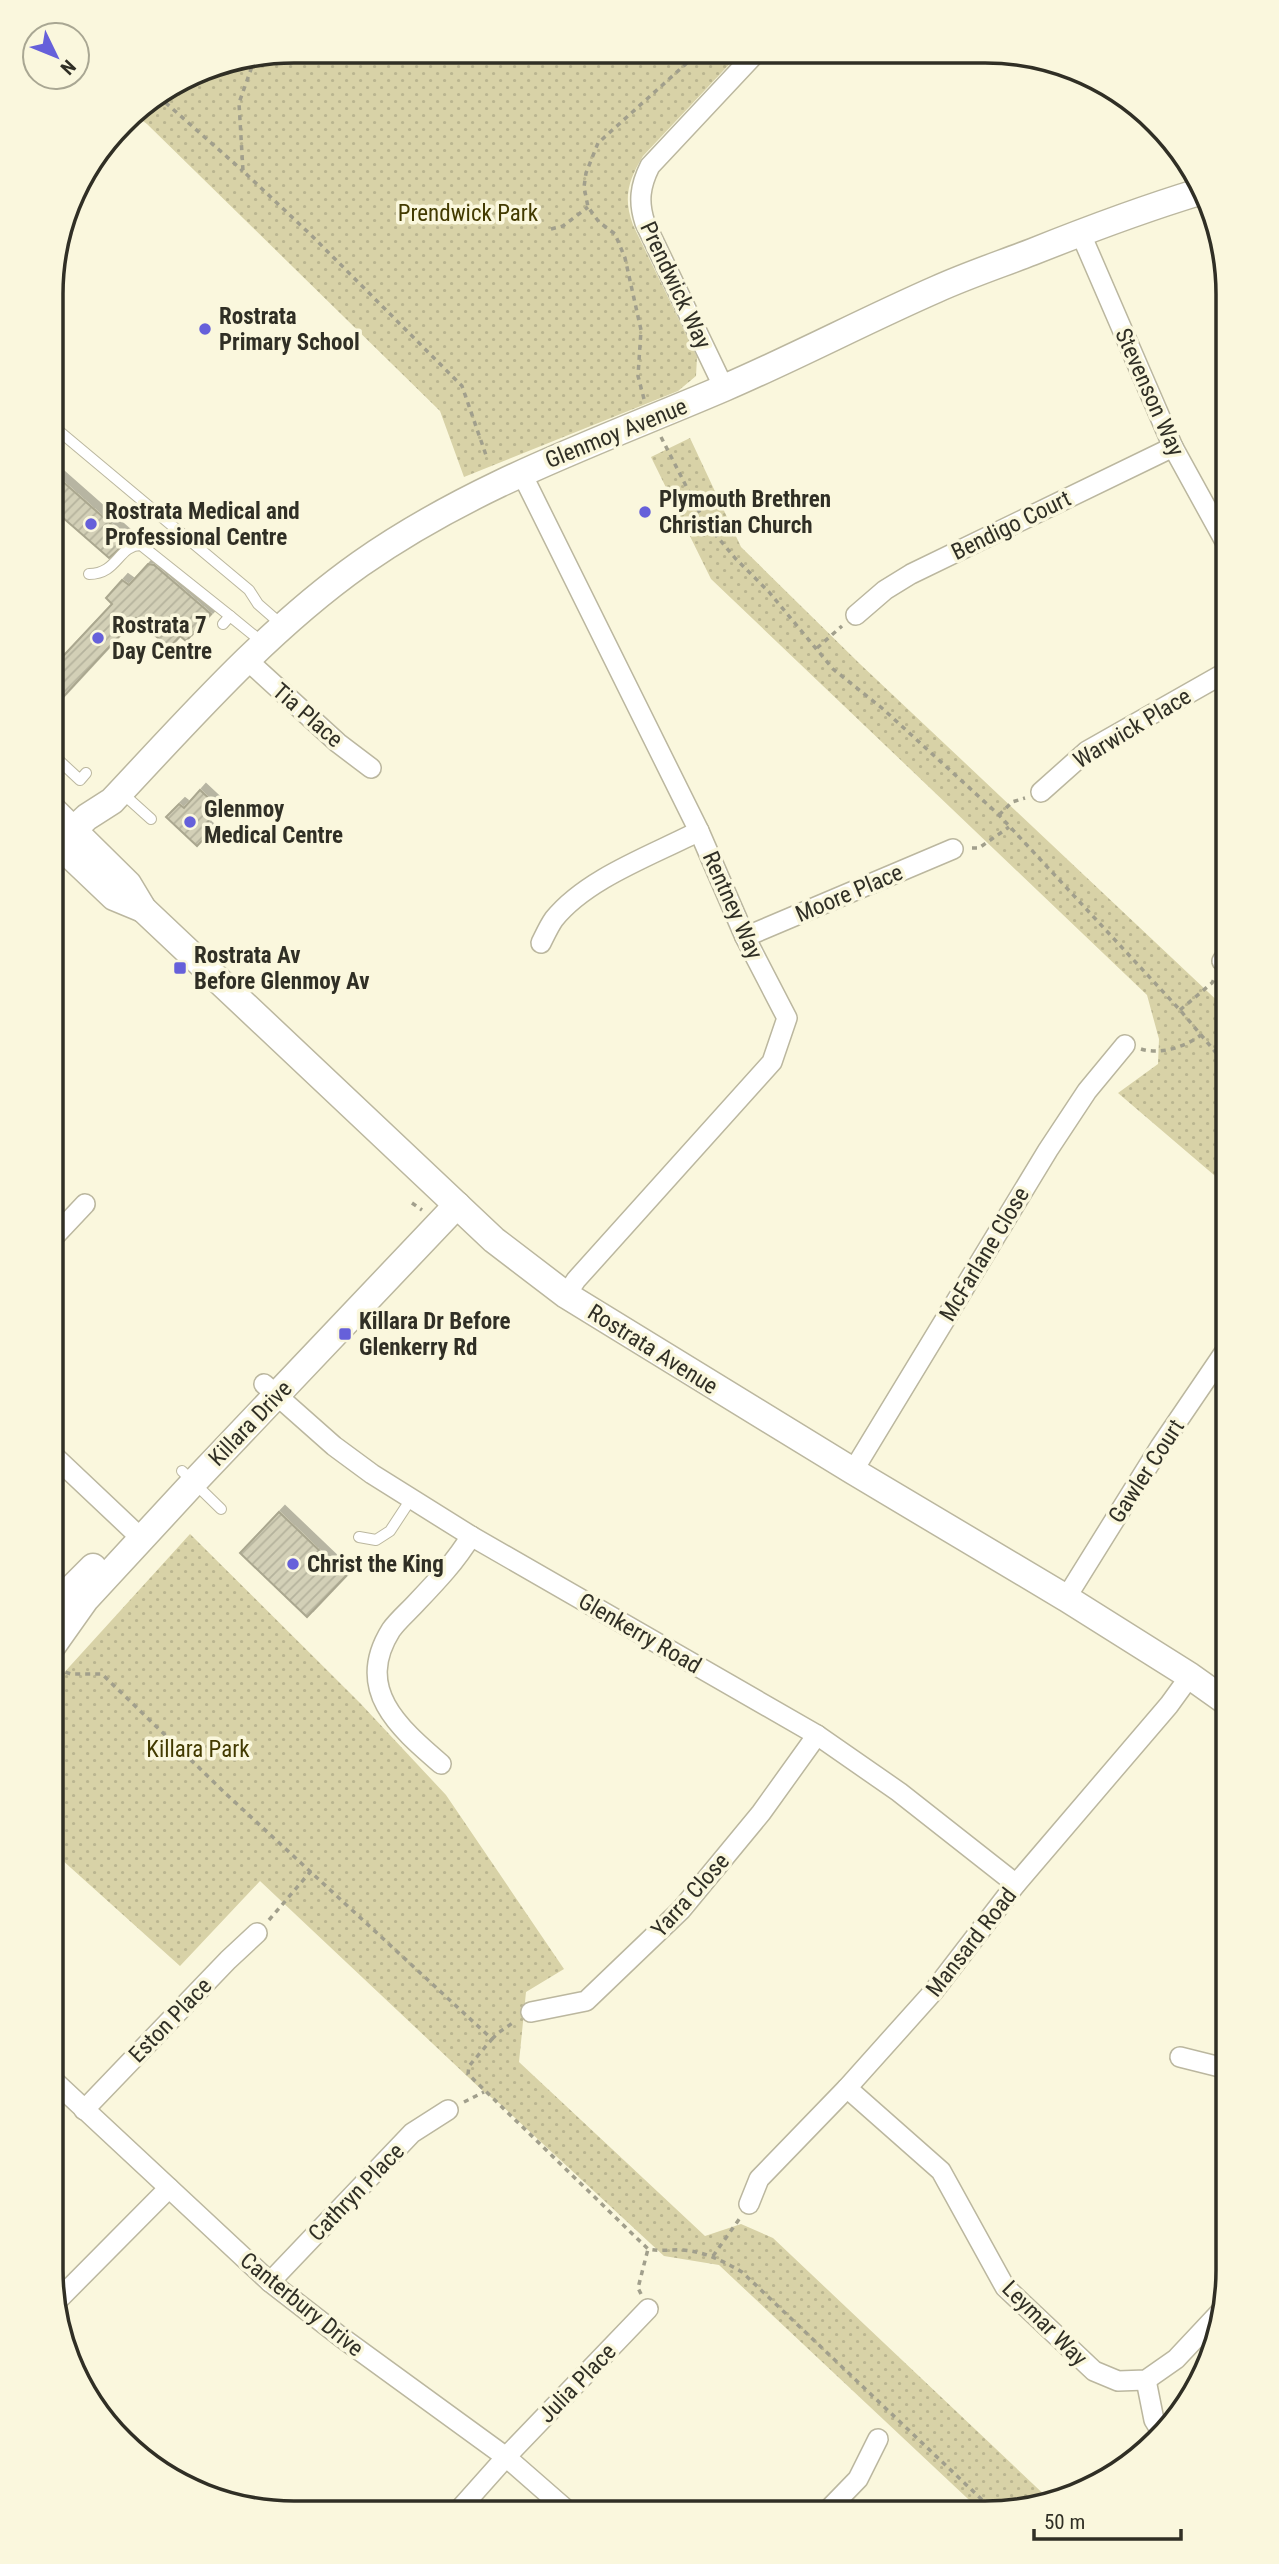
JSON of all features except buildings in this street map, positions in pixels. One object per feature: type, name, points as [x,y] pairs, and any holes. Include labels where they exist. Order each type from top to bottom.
[{"type":"street","name":"Prendwick Way","points":[[724,388],[645,223],[640,200],[641,189],[650,166],[747,63]]},
{"type":"street","name":"Glenmoy Avenue","points":[[68,842],[117,796],[255,652],[284,626],[338,580],[392,542],[452,506],[521,472],[724,388],[939,288],[1080,232],[1193,194]]},
{"type":"street","name":"Stevenson Way","points":[[1080,232],[1173,447],[1216,525]]},
{"type":"street","name":"Bendigo Court","points":[[856,615],[886,590],[911,574],[1173,447]]},
{"type":"street","name":"Rentney Way","points":[[521,472],[699,831],[745,937],[786,1018],[772,1062],[576,1280],[566,1295]]},
{"type":"street","name":"Tia Place","points":[[255,652],[304,714],[371,768]]},
{"type":"street","name":"Warwick Place","points":[[1041,792],[1077,760],[1104,741],[1216,678]]},
{"type":"street","points":[[541,943],[554,919],[579,896],[603,880],[699,831]]},
{"type":"street","name":"Rostrata Avenue","points":[[68,842],[128,884],[143,909],[450,1199],[494,1240],[566,1295],[1066,1598],[1216,1694]]},
{"type":"street","name":"Moore Place","points":[[745,937],[953,849]]},
{"type":"street","name":"McFarlane Close","points":[[853,1471],[1048,1150],[1087,1091],[1125,1045]]},
{"type":"street","name":"Killara Drive","points":[[63,1631],[136,1533],[450,1199]]},
{"type":"street","points":[[63,1227],[85,1204]]},
{"type":"street","name":"Gawler Court","points":[[1066,1598],[1160,1447],[1216,1365]]},
{"type":"street","name":"Glenkerry Road","points":[[271,1390],[334,1446],[411,1499],[817,1735],[899,1792],[1016,1884]]},
{"type":"street","points":[[63,1464],[136,1533]]},
{"type":"street","name":"Killara Drive","points":[[63,1598],[136,1533]]},
{"type":"street","points":[[441,1764],[410,1737],[389,1710],[377,1686],[378,1656],[392,1628],[448,1570],[471,1536]]},
{"type":"street","name":"Mansard Road","points":[[749,2204],[759,2179],[847,2088],[933,1992],[1016,1884],[1169,1705],[1190,1676]]},
{"type":"street","name":"Yarra Close","points":[[531,2012],[586,2001],[681,1910],[761,1813],[817,1735]]},
{"type":"street","name":"Eston Place","points":[[84,2110],[257,1933]]},
{"type":"street","points":[[1180,2057],[1216,2066]]},
{"type":"street","name":"Leymar Way","points":[[847,2088],[941,2171],[1005,2287],[1094,2371],[1118,2381],[1146,2380]]},
{"type":"street","name":"Canterbury Drive","points":[[63,2090],[270,2282],[506,2457],[556,2501]]},
{"type":"street","name":"Cathryn Place","points":[[270,2282],[412,2133],[448,2110]]},
{"type":"street","points":[[64,2294],[169,2188]]},
{"type":"street","name":"Julia Place","points":[[467,2501],[648,2309]]},
{"type":"street","points":[[1156,2424],[1146,2380],[1176,2359],[1210,2322]]},
{"type":"street","points":[[837,2501],[858,2479],[878,2440]]},
{"type":"lane","points":[[63,434],[249,590],[258,604],[284,626]]},
{"type":"lane","points":[[89,574],[100,574],[128,548],[141,545],[227,620],[255,652]]},
{"type":"lane","points":[[63,764],[80,780],[86,773]]},
{"type":"lane","points":[[117,796],[151,819]]},
{"type":"lane","points":[[188,1476],[221,1509]]},
{"type":"lane","points":[[359,1536],[376,1540],[390,1531],[411,1499]]},
{"type":"path","points":[[243,171],[239,103],[252,67]]},
{"type":"path","points":[[165,102],[311,235],[462,386],[487,458]]},
{"type":"path","points":[[551,229],[563,226],[588,207]]},
{"type":"path","points":[[660,435],[704,520],[833,669],[875,703],[999,815],[1180,1010],[1216,1053]]},
{"type":"path","points":[[817,648],[856,615]]},
{"type":"path","points":[[999,815],[1012,803],[1041,792]]},
{"type":"path","points":[[953,849],[979,848],[1009,827]]},
{"type":"path","points":[[1180,1010],[1212,983],[1216,975]]},
{"type":"path","points":[[1125,1045],[1148,1051],[1178,1048],[1201,1035]]},
{"type":"path","points":[[63,1672],[102,1674],[225,1793],[492,2039]]},
{"type":"path","points":[[257,1933],[311,1871]]},
{"type":"path","points":[[531,2012],[498,2033],[469,2066],[468,2074],[648,2249],[658,2252],[682,2250],[713,2256],[742,2272],[983,2501]]},
{"type":"path","points":[[713,2256],[749,2204]]},
{"type":"path","points":[[648,2249],[638,2288],[648,2309]]},
{"type":"green space","name":"Prendwick Park","points":[[279,63],[731,63],[643,156],[634,174],[628,198],[633,225],[697,357],[696,376],[678,391],[464,477],[440,411],[142,121],[153,111],[192,87],[219,75]]},
{"type":"green space","points":[[690,438],[741,547],[860,664],[1216,1000],[1216,1177],[1118,1093],[1158,1064],[1159,1039],[1147,995],[711,579],[651,457]]},
{"type":"green space","name":"Killara Park","points":[[190,1534],[360,1703],[446,1795],[564,1969],[526,1992],[519,2062],[705,2236],[741,2224],[773,2238],[1043,2494],[1015,2499],[970,2501],[719,2265],[664,2256],[484,2092],[260,1881],[180,1966],[63,1861],[63,1674]]},
{"type":"place","name":"Rostrata Primary School","points":[[205,329]]},
{"type":"place","name":"Plymouth Brethren Christian Church","points":[[645,512]]},
{"type":"place","name":"Rostrata Medical and Professional Centre","points":[[91,524]]},
{"type":"place","name":"Rostrata 7 Day Centre","points":[[98,638]]},
{"type":"place","name":"Glenmoy Medical Centre","points":[[190,822]]},
{"type":"place","name":"Rostrata Av Before Glenmoy Av","points":[[180,968]]},
{"type":"place","name":"Killara Dr Before Glenkerry Rd","points":[[345,1334]]},
{"type":"place","name":"Christ the King","points":[[293,1564]]}]
